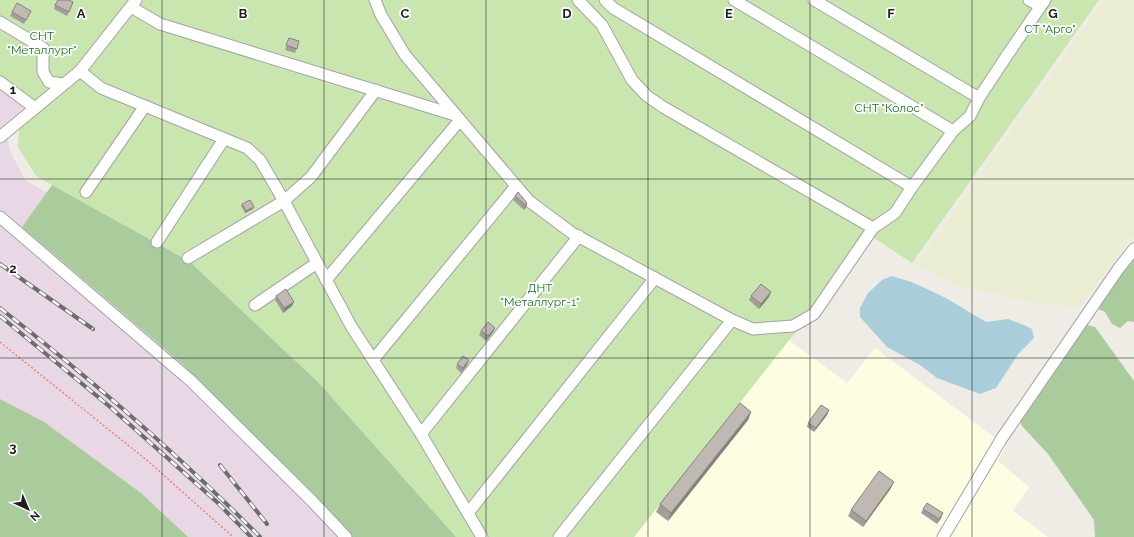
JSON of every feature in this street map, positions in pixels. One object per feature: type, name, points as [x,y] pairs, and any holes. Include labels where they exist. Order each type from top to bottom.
[{"type":"street","points":[[578,0],[602,25],[632,80],[647,96],[663,107],[874,228]]},
{"type":"street","points":[[605,0],[613,8],[912,187]]},
{"type":"street","points":[[734,0],[953,131]]},
{"type":"street","points":[[814,0],[979,98]]},
{"type":"street","points":[[373,1],[405,55],[529,201],[572,233],[732,320],[753,329],[793,326],[814,314],[874,228],[895,213],[953,131],[970,116],[979,98],[1043,3],[1029,0]]},
{"type":"street","points":[[0,137],[80,71],[134,3],[160,24],[376,90],[458,118]]},
{"type":"street","points":[[0,22],[43,48],[43,72],[49,82],[63,84]]},
{"type":"street","points":[[80,71],[102,88],[247,148],[260,160],[318,263],[351,326],[421,434],[482,537]]},
{"type":"street","points":[[0,82],[35,108]]},
{"type":"street","points":[[188,258],[284,201],[310,177],[376,90]]},
{"type":"street","points":[[86,192],[145,106]]},
{"type":"street","points":[[326,280],[458,118]]},
{"type":"street","points":[[157,242],[224,139]]},
{"type":"street","points":[[373,360],[516,186]]},
{"type":"street","points":[[0,217],[191,382],[312,501],[346,537]]},
{"type":"street","points":[[421,434],[579,236]]},
{"type":"street","points":[[943,537],[1002,438],[1119,268],[1134,250]]},
{"type":"street","points":[[255,305],[318,263]]},
{"type":"street","points":[[468,513],[655,278]]},
{"type":"street","points":[[559,537],[732,320]]},
{"type":"path","points":[[0,342],[149,462],[233,537]]},
{"type":"shaded area","points":[[1104,0],[1134,0],[1134,234],[1079,306],[1043,305],[960,286],[916,265]]},
{"type":"shaded area","points":[[0,83],[29,105],[7,129],[9,149],[25,180],[152,253],[401,537],[20,537],[0,518]]},
{"type":"shaded area","points":[[789,340],[847,383],[875,348],[1006,446],[998,461],[1029,487],[1013,511],[1048,537],[634,537]]},
{"type":"green space","name":"СНТ \"Металлург\"","points":[[0,0],[131,0],[80,68],[30,105],[0,81]]},
{"type":"green space","name":"ДНТ \"Металлург-1\"","points":[[143,0],[1099,0],[912,263],[871,236],[634,537],[456,537],[319,383],[189,261],[36,176],[18,147],[19,129],[81,77]]},
{"type":"green space","points":[[52,185],[189,261],[319,383],[456,537],[352,537],[335,516],[180,362],[22,227]]},
{"type":"green space","points":[[1134,253],[1134,322],[1128,321],[1120,328],[1112,324],[1105,312],[1094,307]]},
{"type":"green space","points":[[1084,324],[1095,327],[1134,381],[1134,537],[1095,537],[1094,520],[1048,454],[1022,426],[1017,414]]},
{"type":"green space","points":[[0,399],[44,422],[141,493],[188,537],[0,537]]},
{"type":"water","points":[[892,276],[911,282],[946,298],[986,322],[1008,319],[1024,325],[1032,329],[1034,338],[1019,353],[996,388],[980,394],[937,378],[920,365],[887,347],[860,317],[860,308],[868,293],[882,280]]},
{"type":"building","points":[[58,0],[69,0],[73,2],[69,12],[55,5]]},
{"type":"building","points":[[17,3],[31,11],[26,20],[12,12]]},
{"type":"building","points":[[289,38],[299,41],[297,49],[286,45]]},
{"type":"building","points":[[518,192],[527,203],[525,205],[515,196]]},
{"type":"building","points":[[250,200],[254,207],[246,211],[242,204]]},
{"type":"building","points":[[761,284],[771,292],[761,304],[751,296]]},
{"type":"building","points":[[286,289],[294,302],[284,308],[276,296]]},
{"type":"building","points":[[488,322],[495,328],[488,336],[481,331]]},
{"type":"building","points":[[463,356],[469,360],[463,368],[457,364]]},
{"type":"building","points":[[740,403],[751,412],[671,513],[660,504]]},
{"type":"building","points":[[821,405],[829,410],[816,428],[808,423]]},
{"type":"building","points":[[879,471],[894,482],[866,521],[851,510]]},
{"type":"building","points":[[927,503],[943,513],[939,519],[923,509]]},
{"type":"railway","points":[[0,264],[93,329]]},
{"type":"railway","points":[[0,308],[68,362],[134,418],[260,537]]},
{"type":"railway","points":[[0,316],[109,406],[218,503],[251,537]]},
{"type":"railway","points":[[220,465],[267,524]]},
{"type":"park label","name":"СТ \"Арго\"","points":[[1050,29]]},
{"type":"park label","name":"СНТ \"Колос\"","points":[[889,108]]}]
